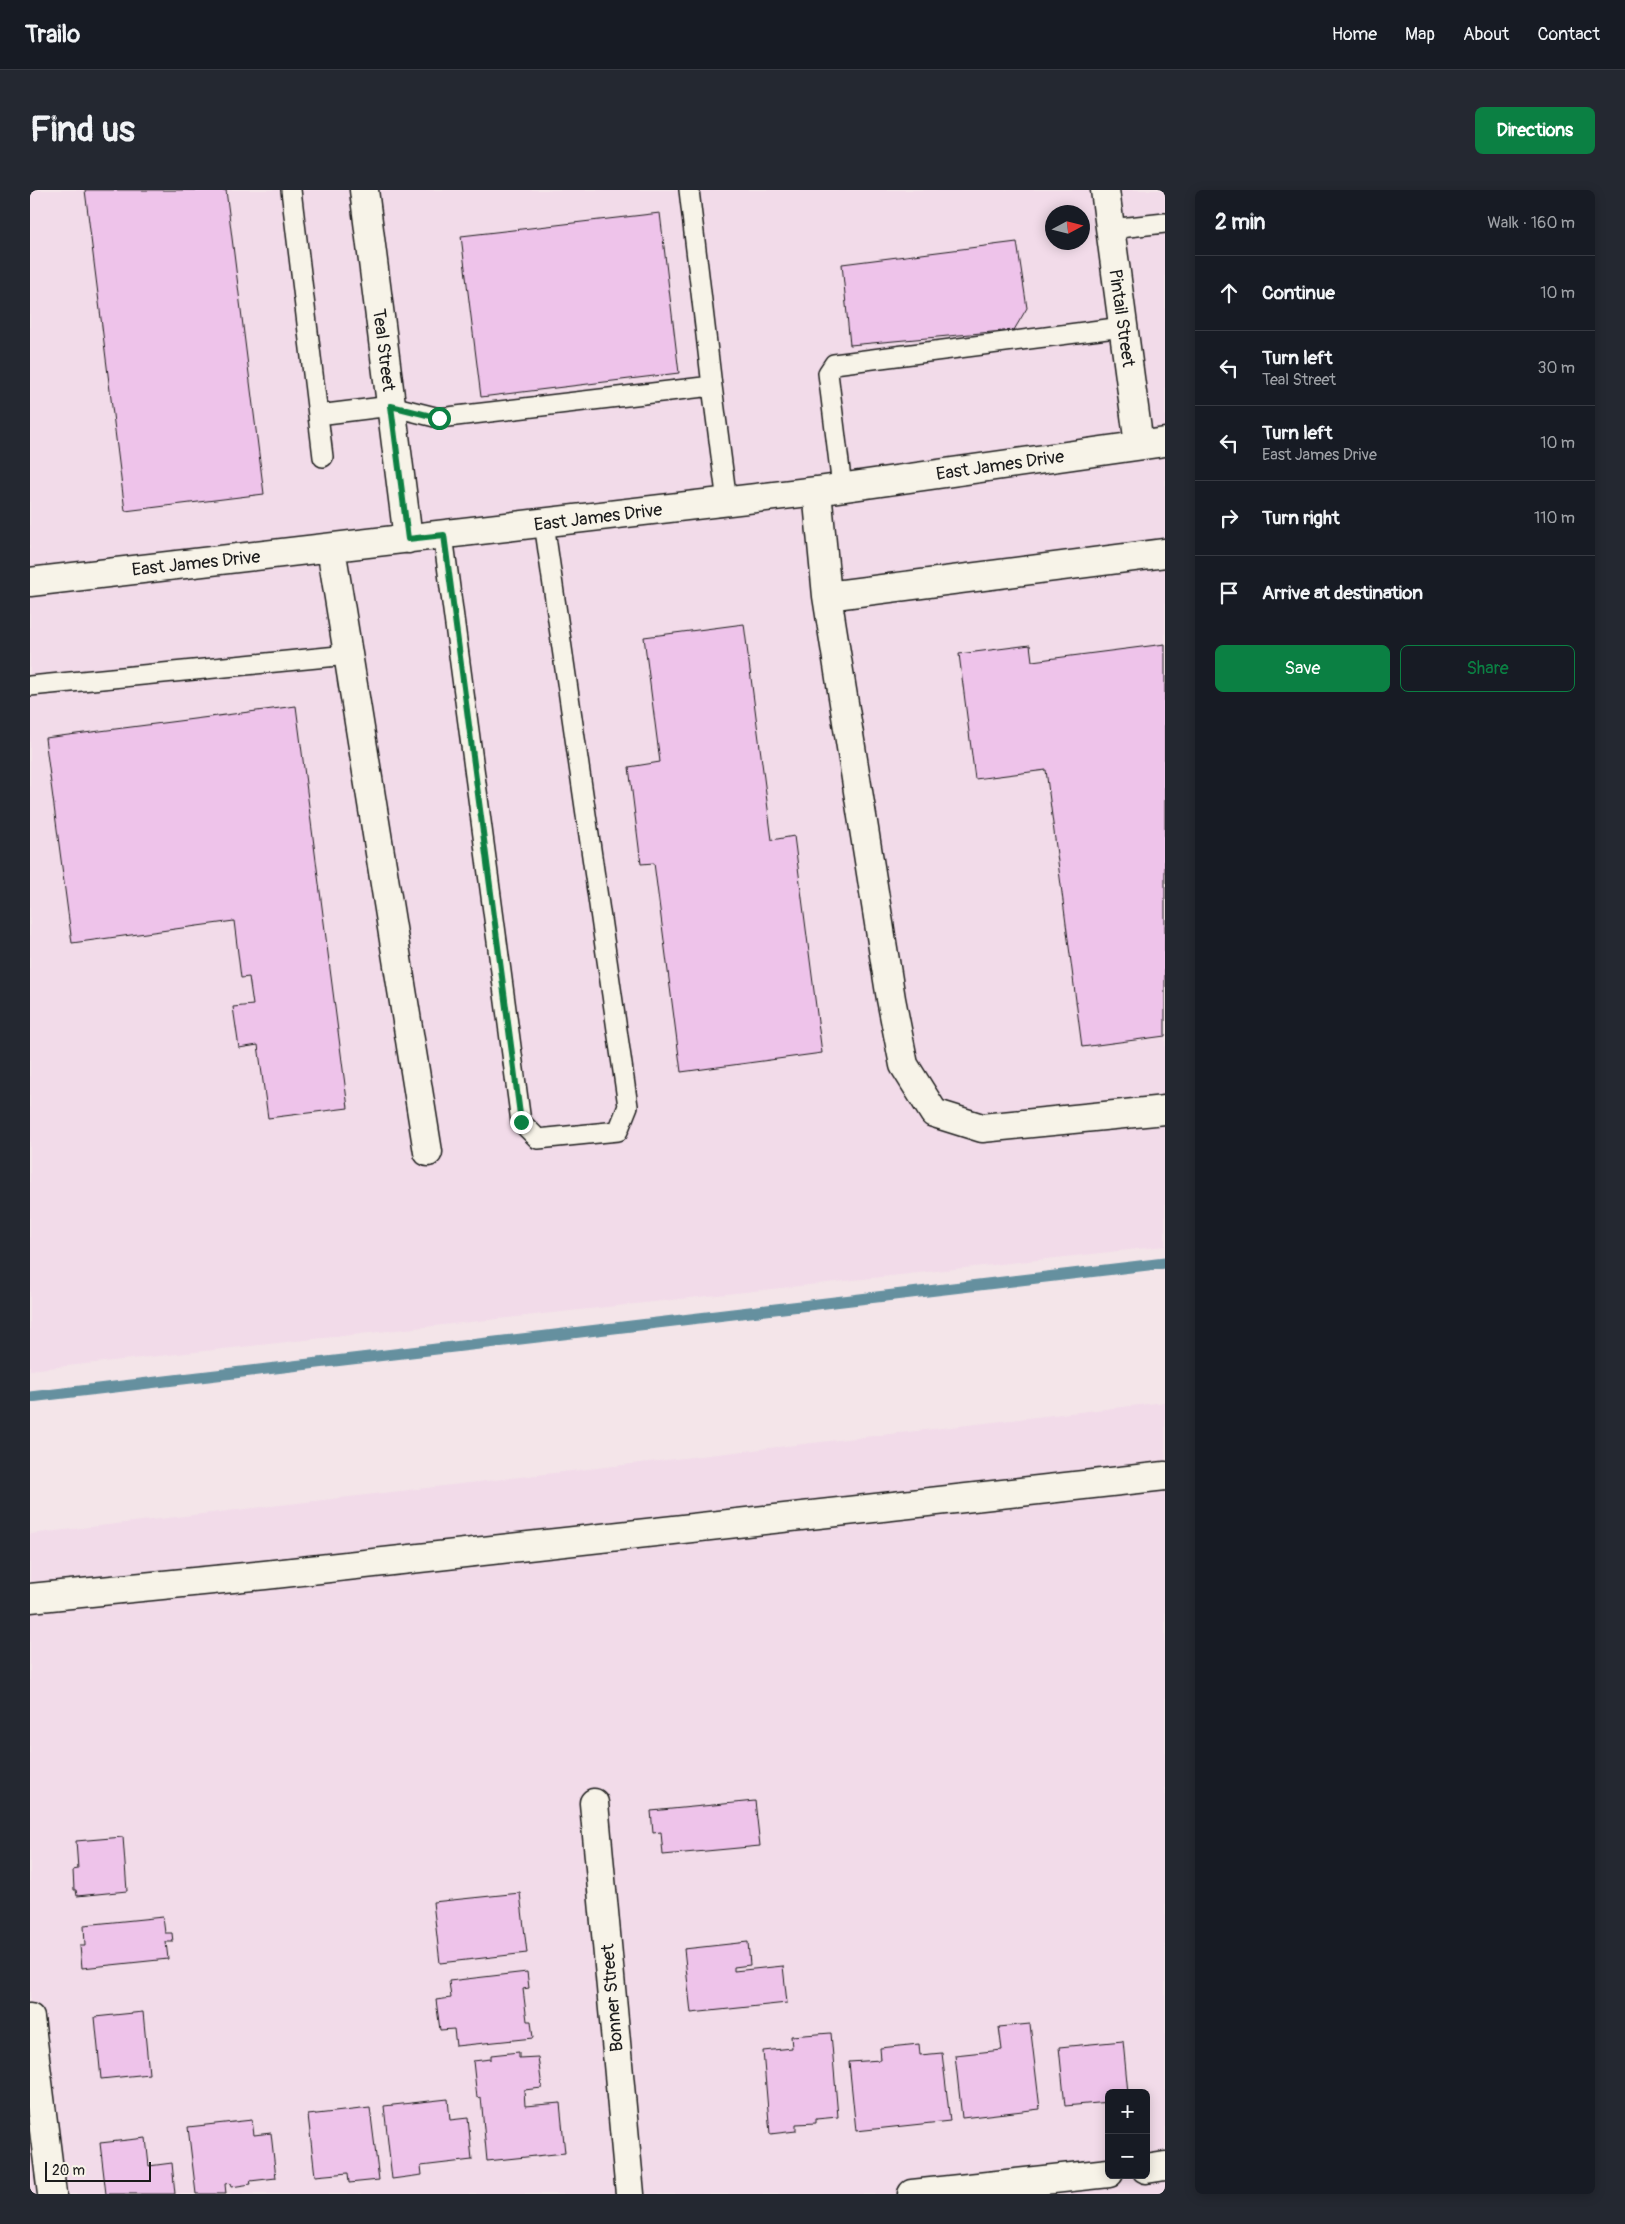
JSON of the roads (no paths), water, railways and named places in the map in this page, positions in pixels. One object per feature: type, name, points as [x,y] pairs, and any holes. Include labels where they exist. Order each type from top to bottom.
[{"type":"street","name":"Teal Street","points":[[364,190],[408,539]]},
{"type":"street","name":"Pintail Street","points":[[1105,190],[1123,327],[1152,444]]},
{"type":"street","name":"East James Drive","points":[[30,582],[727,502],[1152,444]]},
{"type":"street","points":[[829,489],[827,596],[890,989],[904,1065],[934,1113],[982,1128],[1165,1110]]},
{"type":"street","points":[[331,548],[428,1152]]},
{"type":"street","points":[[827,596],[1165,553]]},
{"type":"street","points":[[30,1598],[265,1575],[1165,1476]]},
{"type":"street","name":"Bonner Street","points":[[594,1803],[630,2194]]},
{"type":"street","points":[[30,2018],[52,2194]]},
{"type":"street","points":[[1150,2168],[1165,2166]]},
{"type":"street","points":[[912,2194],[1105,2173]]},
{"type":"lane","points":[[291,190],[324,457]]},
{"type":"lane","points":[[689,190],[727,502]]},
{"type":"lane","points":[[1110,229],[1165,222]]},
{"type":"lane","points":[[829,489],[828,373],[834,364],[1123,327]]},
{"type":"lane","points":[[318,415],[391,406],[439,418],[712,386]]},
{"type":"lane","points":[[444,535],[521,1122],[538,1139],[618,1130],[628,1106],[544,523]]},
{"type":"lane","points":[[30,686],[348,655]]},
{"type":"waterway","points":[[30,1397],[1165,1263]]}]
